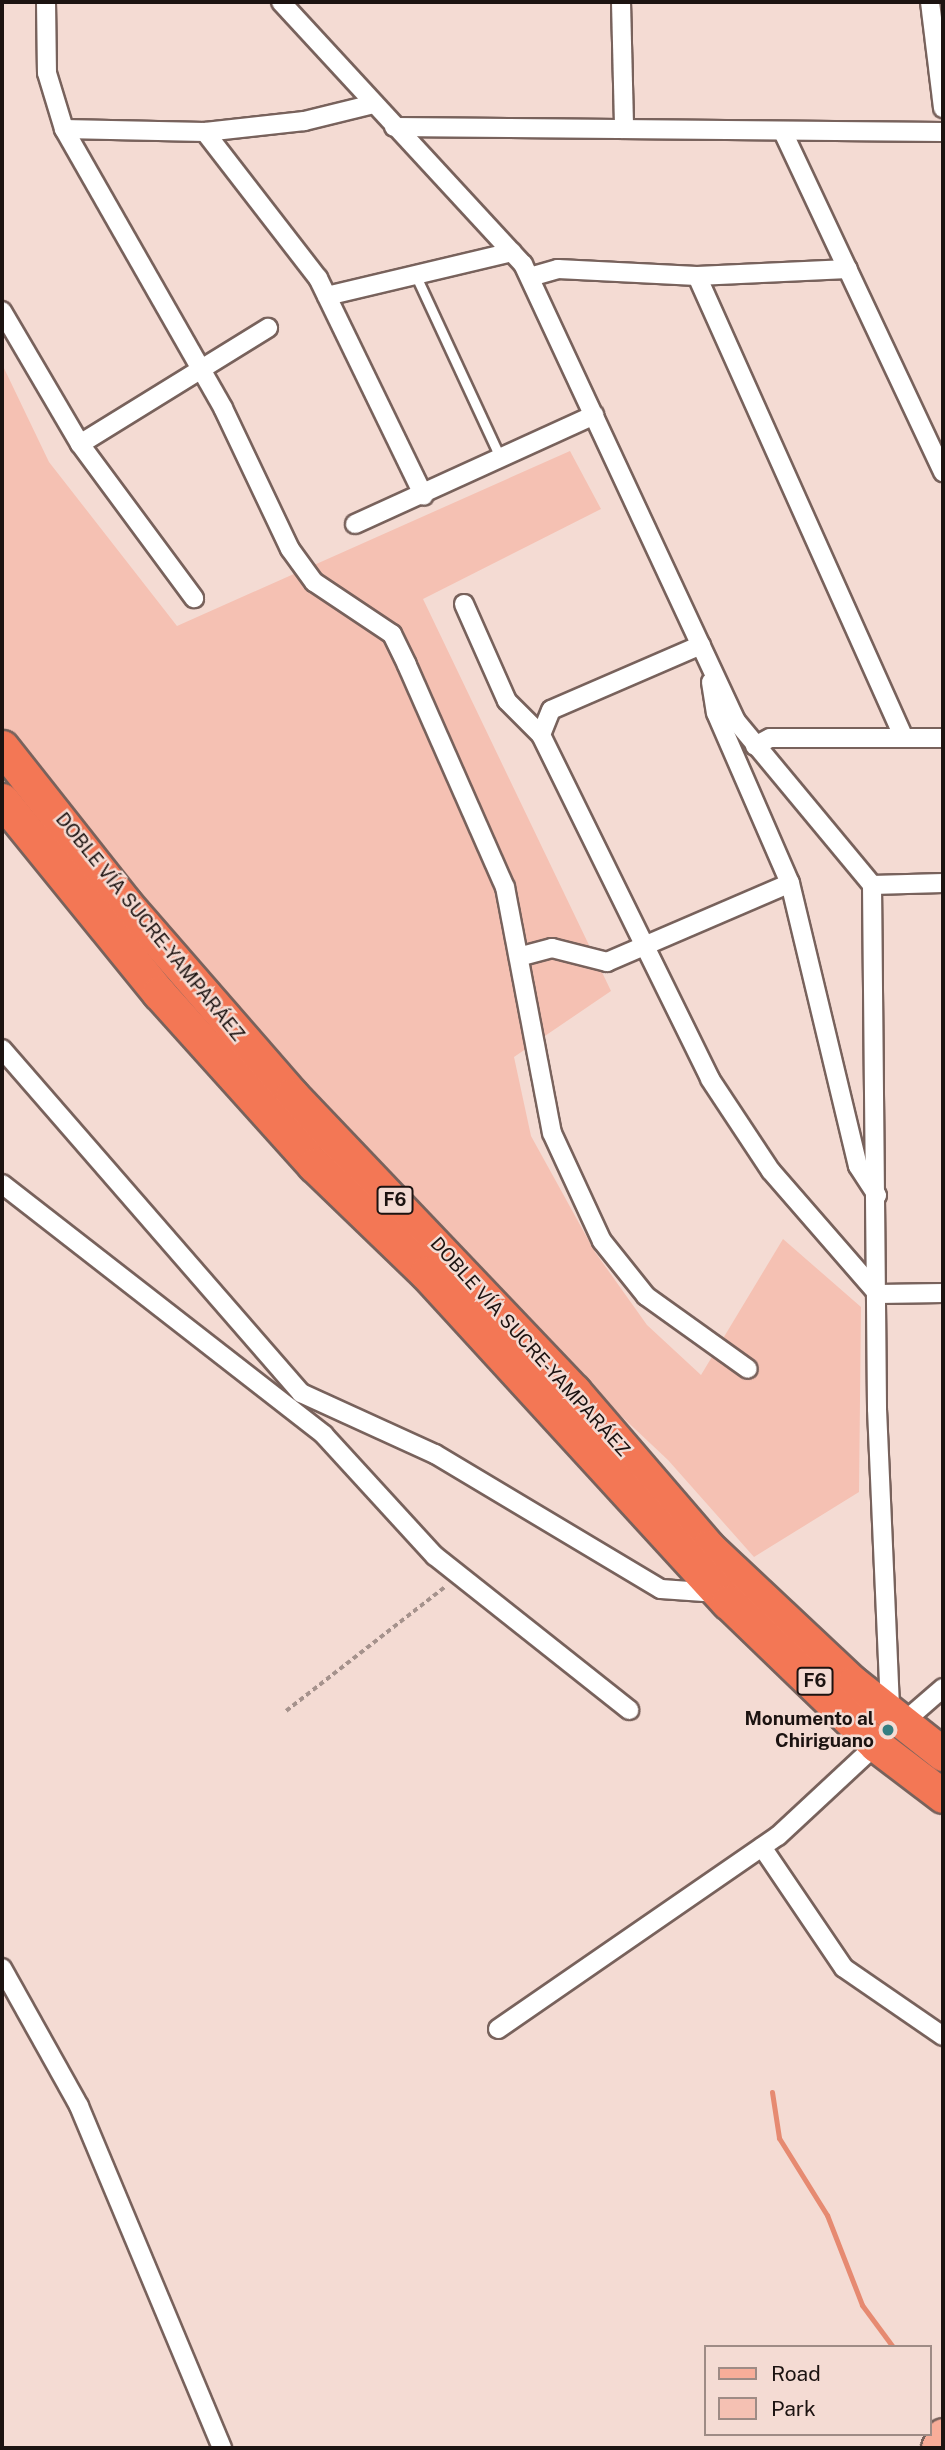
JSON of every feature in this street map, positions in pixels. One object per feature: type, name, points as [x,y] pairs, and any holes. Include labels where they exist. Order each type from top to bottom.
[{"type":"highway","name":"DOBLE VÍA SUCRE-YAMPARÁEZ","points":[[2,747],[125,903],[292,1095],[574,1391],[732,1587]]},
{"type":"highway","name":"DOBLE VÍA SUCRE-YAMPARÁEZ","points":[[2,800],[236,1080],[314,1165],[444,1293],[732,1587],[890,1729],[943,1796]]},
{"type":"highway","name":"DOBLE VÍA SUCRE-YAMPARÁEZ","points":[[890,1729],[943,1754]]},
{"type":"main road","points":[[937,2448],[943,2434]]},
{"type":"street","points":[[46,2],[47,73],[64,129],[200,370],[290,549],[314,582],[392,634],[505,887],[522,956],[552,1133],[603,1241],[646,1296],[748,1369]]},
{"type":"street","points":[[281,2],[512,252],[530,277],[736,721],[872,885],[877,1409],[890,1729]]},
{"type":"street","points":[[621,2],[624,129]]},
{"type":"street","points":[[930,2],[943,107]]},
{"type":"street","points":[[64,129],[205,132],[304,121],[373,104]]},
{"type":"street","points":[[394,127],[943,132]]},
{"type":"street","points":[[205,132],[318,278],[424,496]]},
{"type":"street","points":[[783,132],[943,472]]},
{"type":"street","points":[[327,296],[512,252]]},
{"type":"street","points":[[530,277],[558,269],[697,276],[848,269]]},
{"type":"street","points":[[697,276],[904,738]]},
{"type":"street","points":[[2,311],[80,444],[194,598]]},
{"type":"street","points":[[80,444],[268,328]]},
{"type":"street","points":[[355,523],[424,496],[594,415]]},
{"type":"street","points":[[464,604],[507,701],[541,735],[710,1079],[764,1159],[878,1294]]},
{"type":"street","points":[[541,735],[551,710],[704,651]]},
{"type":"street","points":[[704,651],[716,713],[790,883],[858,1166],[877,1196]]},
{"type":"street","points":[[755,746],[770,738],[943,738]]},
{"type":"street","points":[[522,956],[552,948],[607,962],[646,948],[790,883]]},
{"type":"street","points":[[872,885],[943,883]]},
{"type":"street","points":[[2,1049],[301,1393],[435,1454],[661,1589],[732,1587]]},
{"type":"street","points":[[2,1184],[324,1434],[458,1576],[629,1710]]},
{"type":"street","points":[[878,1294],[943,1293]]},
{"type":"street","points":[[285,1405],[301,1393]]},
{"type":"street","points":[[498,2029],[762,1847],[890,1729],[943,1688]]},
{"type":"street","points":[[762,1847],[844,1968],[943,2036]]},
{"type":"street","points":[[2,1968],[79,2106],[222,2448]]},
{"type":"lane","points":[[415,274],[501,459]]},
{"type":"path","points":[[286,1712],[458,1576]]},
{"type":"green space","points":[[2,364],[49,462],[177,626],[570,451],[601,509],[423,599],[611,991],[514,1057],[531,1136],[595,1252],[647,1325],[701,1375],[783,1239],[861,1307],[859,1492],[754,1557],[668,1460],[433,1239],[2,755]]},
{"type":"waterway","points":[[772,2092],[779,2138],[827,2215],[862,2305],[892,2345]]},
{"type":"place","name":"Monumento al Chiriguano","points":[[888,1730]]}]
